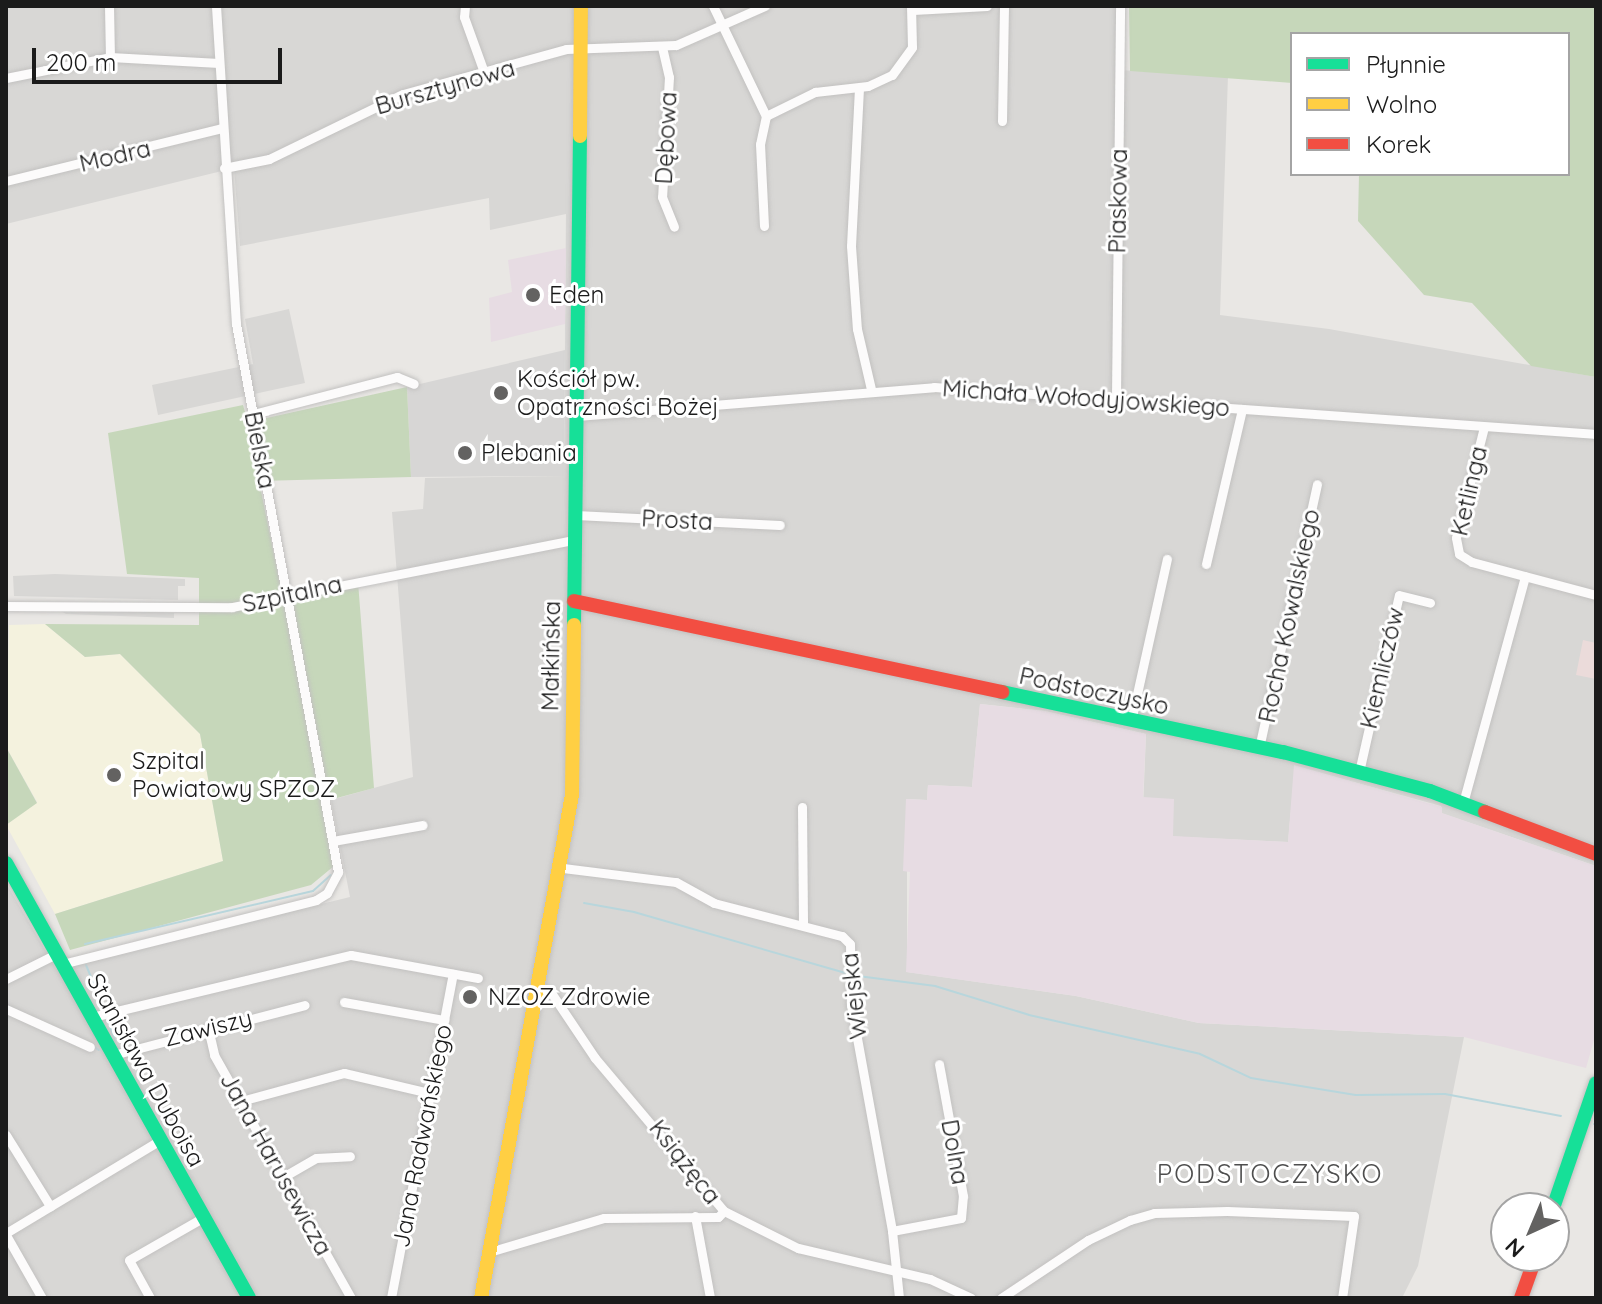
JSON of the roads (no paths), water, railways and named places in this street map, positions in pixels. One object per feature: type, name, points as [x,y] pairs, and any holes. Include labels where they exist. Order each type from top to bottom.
[{"type":"street","points":[[109,6],[110,57]]},
{"type":"street","name":"Bielska","points":[[59,959],[316,900],[332,888],[338,872],[232,294],[216,6]]},
{"type":"street","points":[[465,6],[464,17],[485,75]]},
{"type":"street","name":"Małkińska","points":[[481,1298],[563,868],[572,795],[581,6]]},
{"type":"street","points":[[713,6],[766,116],[760,144],[764,226]]},
{"type":"street","name":"Bursztynowa","points":[[224,168],[269,159],[380,102],[580,49],[662,47],[724,25],[765,6]]},
{"type":"street","points":[[766,116],[815,92],[859,88],[885,79],[906,60],[915,35],[912,8],[987,6]]},
{"type":"street","points":[[1002,121],[1004,6]]},
{"type":"street","name":"Piaskowa","points":[[1116,397],[1120,6]]},
{"type":"street","name":"Dębowa","points":[[662,47],[669,77],[662,197],[674,227]]},
{"type":"street","points":[[6,78],[110,57],[219,63]]},
{"type":"street","points":[[859,88],[851,262],[857,329],[871,389]]},
{"type":"street","name":"Modra","points":[[6,181],[222,128]]},
{"type":"street","points":[[253,414],[397,377],[414,384]]},
{"type":"street","name":"Michała Wołodyjowskiego","points":[[577,416],[871,389],[1116,397],[1596,434]]},
{"type":"street","points":[[1206,564],[1242,409]]},
{"type":"street","name":"Ketlinga","points":[[1484,427],[1455,546],[1464,559],[1596,595]]},
{"type":"street","name":"Rocha Kowalskiego","points":[[1259,748],[1317,484]]},
{"type":"street","name":"Prosta","points":[[575,515],[780,525]]},
{"type":"street","name":"Szpitalna","points":[[6,606],[200,609],[286,597],[426,565],[574,540]]},
{"type":"street","points":[[1131,721],[1167,559]]},
{"type":"street","points":[[1463,803],[1525,576]]},
{"type":"street","name":"Kiemliczów","points":[[1359,772],[1399,595],[1430,603]]},
{"type":"street","name":"Podstoczysko","points":[[574,601],[1359,772],[1463,803],[1596,854]]},
{"type":"street","points":[[802,807],[803,925]]},
{"type":"street","points":[[333,841],[423,825]]},
{"type":"street","name":"Stanisława Duboisa","points":[[6,863],[249,1298]]},
{"type":"street","name":"Wiejska","points":[[563,868],[676,882],[714,903],[803,925],[850,944],[851,1005],[899,1272],[899,1298]]},
{"type":"street","points":[[92,1017],[351,955],[478,978]]},
{"type":"street","points":[[6,979],[59,959]]},
{"type":"street","name":"Jana Radwańskiego","points":[[391,1298],[453,974]]},
{"type":"street","name":"Książęca","points":[[539,986],[552,994],[595,1058],[724,1211],[798,1248],[899,1272],[971,1298]]},
{"type":"street","points":[[344,1002],[444,1020]]},
{"type":"street","name":"Zawiszy","points":[[113,1055],[305,1005]]},
{"type":"street","points":[[6,1009],[90,1047]]},
{"type":"street","name":"Jana Harusewicza","points":[[208,1028],[214,1055],[351,1298]]},
{"type":"street","name":"Dolna","points":[[892,1231],[961,1218],[963,1196],[939,1064]]},
{"type":"street","points":[[241,1101],[344,1073],[429,1093]]},
{"type":"street","points":[[1559,1192],[1596,1083]]},
{"type":"street","points":[[6,1135],[50,1206]]},
{"type":"street","points":[[42,1298],[6,1234],[160,1140]]},
{"type":"street","points":[[283,1177],[316,1158],[350,1156]]},
{"type":"street","points":[[489,1252],[604,1218],[718,1217],[724,1211]]},
{"type":"street","points":[[1001,1298],[1088,1240],[1154,1213],[1354,1216],[1342,1298]]},
{"type":"street","points":[[695,1216],[710,1298]]},
{"type":"street","points":[[150,1298],[129,1260],[204,1217]]},
{"type":"street","points":[[1521,1298],[1530,1272]]},
{"type":"waterway","points":[[85,944],[313,891],[331,875]]},
{"type":"waterway","points":[[584,903],[634,912],[846,973]]},
{"type":"waterway","points":[[86,965],[104,1008]]},
{"type":"waterway","points":[[858,976],[935,986],[1029,1015],[1200,1054],[1251,1078],[1356,1095],[1445,1094],[1561,1116]]},
{"type":"waterway","points":[[107,1017],[115,1041]]},
{"type":"waterway","points":[[93,1046],[99,1050]]},
{"type":"place","name":"Eden","points":[[533,295]]},
{"type":"place","name":"Kościół pw. Opatrzności Bożej","points":[[501,393]]},
{"type":"place","name":"Plebania","points":[[465,453]]},
{"type":"place","name":"Szpital Powiatowy SPZOZ","points":[[114,775]]},
{"type":"place","name":"NZOZ Zdrowie","points":[[470,997]]},
{"type":"district","name":"PODSTOCZYSKO","points":[[1270,1174]]}]
